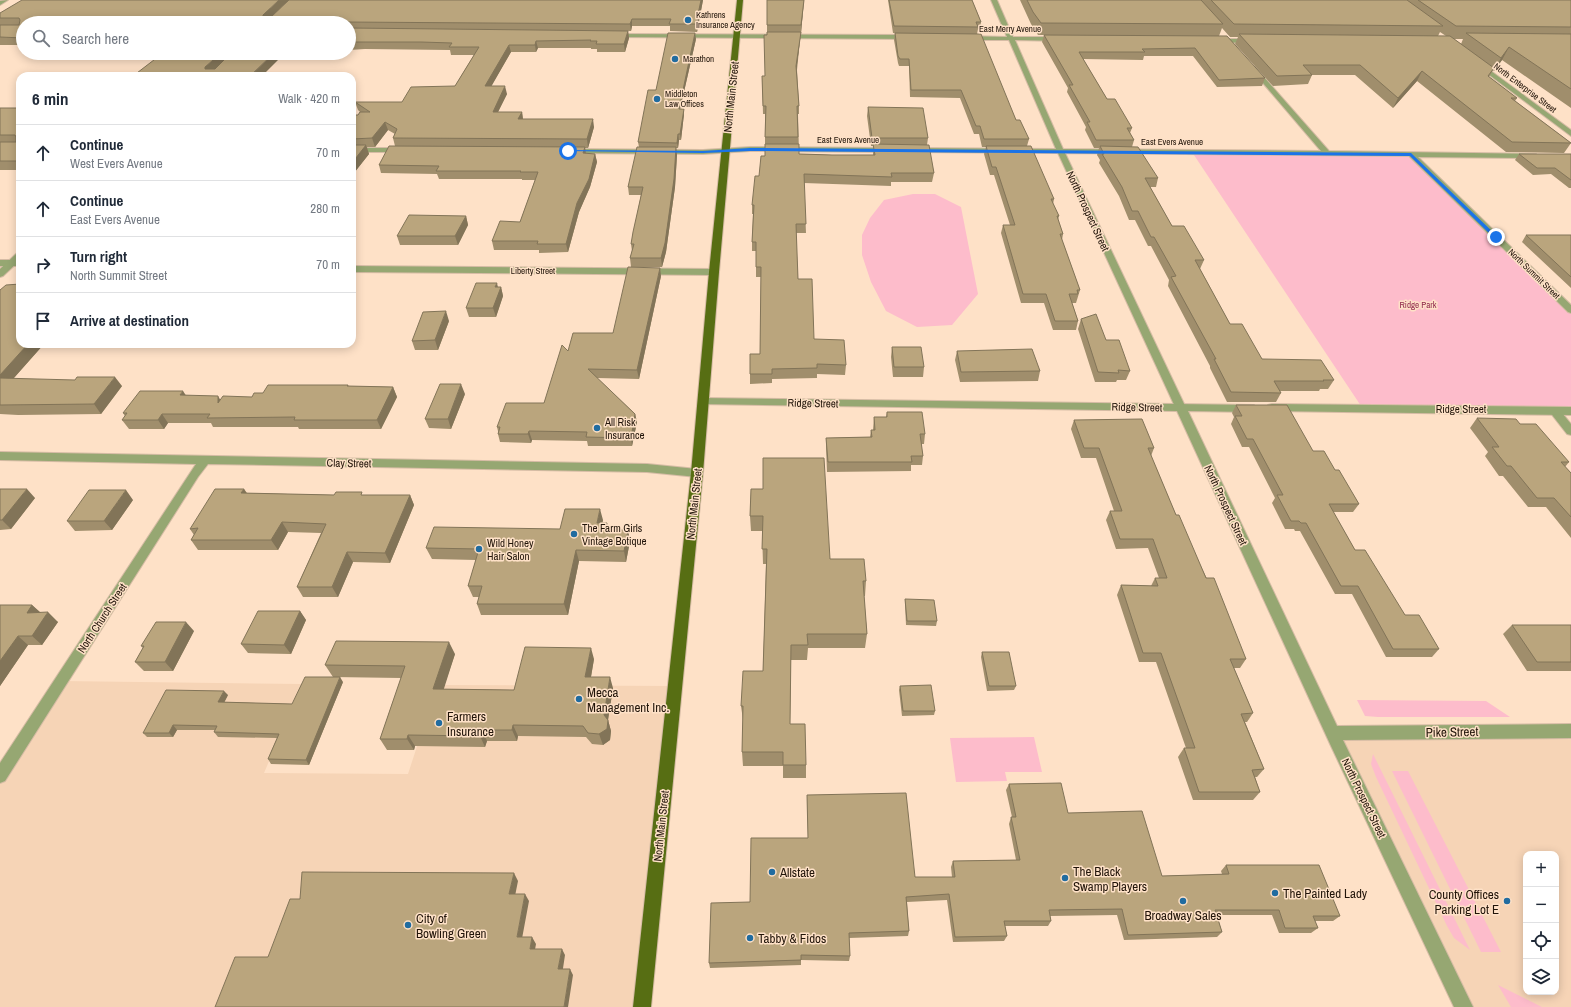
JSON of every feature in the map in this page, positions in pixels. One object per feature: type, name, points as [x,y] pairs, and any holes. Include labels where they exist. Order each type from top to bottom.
[{"type":"main road","name":"North Main Street","points":[[642,1007],[697,473],[725,150],[740,0]]},
{"type":"street","points":[[0,3],[5,0]]},
{"type":"street","name":"North Prospect Street","points":[[994,0],[1061,152],[1333,733],[1464,1007]]},
{"type":"street","points":[[607,35],[920,38]]},
{"type":"street","name":"East Merry Avenue","points":[[958,38],[1065,39]]},
{"type":"street","points":[[1206,40],[1226,38],[1260,41]]},
{"type":"street","points":[[1226,38],[1237,50]]},
{"type":"street","name":"North Enterprise Street","points":[[1472,60],[1571,134]]},
{"type":"street","points":[[1247,61],[1327,153]]},
{"type":"street","points":[[356,150],[414,150]]},
{"type":"street","name":"East Evers Avenue","points":[[561,151],[703,152],[725,150],[900,150],[1540,156]]},
{"type":"street","name":"North Summit Street","points":[[1411,154],[1571,310]]},
{"type":"street","points":[[0,263],[16,263]]},
{"type":"street","points":[[0,274],[16,263]]},
{"type":"street","name":"Liberty Street","points":[[356,269],[714,272]]},
{"type":"street","name":"Ridge Street","points":[[703,402],[1571,411]]},
{"type":"street","points":[[1554,411],[1571,431]]},
{"type":"street","name":"Clay Street","points":[[0,456],[647,468],[697,473]]},
{"type":"street","name":"North Church Street","points":[[0,776],[194,474],[205,460]]},
{"type":"street","name":"Pike Street","points":[[1333,733],[1571,731]]},
{"type":"shaded area","points":[[61,681],[302,684],[264,773],[408,774],[437,685],[675,686],[642,1007],[0,1007],[0,776]]},
{"type":"shaded area","points":[[1571,731],[1571,1007],[1464,1007],[1333,733]]},
{"type":"green space","name":"Ridge Park","points":[[1192,152],[1411,154],[1571,310],[1571,411],[1363,409]]},
{"type":"green space","points":[[913,194],[935,194],[961,207],[978,294],[952,325],[917,327],[886,311],[871,282],[862,255],[862,235],[870,218],[884,200]]},
{"type":"green space","points":[[1357,700],[1486,701],[1510,717],[1365,716]]},
{"type":"green space","points":[[1034,737],[1042,772],[1005,772],[1007,781],[956,782],[950,738]]},
{"type":"green space","points":[[1373,754],[1470,950],[1454,938],[1447,926],[1376,777],[1371,764]]},
{"type":"green space","points":[[1392,771],[1408,771],[1501,952],[1481,952]]},
{"type":"green space","points":[[1498,985],[1542,1007],[1511,1007]]},
{"type":"building","points":[[22,0],[279,0],[263,16],[16,16],[16,18],[0,18],[0,13]]},
{"type":"building","points":[[289,0],[701,0],[696,24],[669,24],[671,19],[632,19],[630,24],[356,22],[356,16],[272,16]]},
{"type":"building","points":[[767,0],[804,0],[801,25],[767,25]]},
{"type":"building","points":[[889,0],[972,0],[981,22],[976,22],[978,27],[894,26]]},
{"type":"building","points":[[1027,0],[1201,0],[1223,24],[1041,23]]},
{"type":"building","points":[[1211,0],[1407,0],[1443,26],[1234,24]]},
{"type":"building","points":[[1418,0],[1571,0],[1571,27],[1456,26]]},
{"type":"building","points":[[0,25],[16,25],[16,38],[0,37]]},
{"type":"building","points":[[356,28],[628,31],[624,44],[596,44],[597,41],[590,41],[591,40],[536,41],[535,45],[509,45],[485,86],[505,86],[493,112],[522,112],[518,119],[593,119],[587,139],[393,138],[397,129],[385,122],[372,138],[356,139],[356,115],[360,112],[370,112],[356,102],[402,102],[411,87],[455,86],[479,47],[449,47],[452,43],[356,42]]},
{"type":"building","points":[[767,32],[801,32],[796,66],[799,106],[797,106],[798,137],[765,137],[766,106],[763,106],[762,76],[765,76],[764,35],[767,35]]},
{"type":"building","points":[[668,33],[695,33],[679,109],[684,109],[680,134],[678,134],[677,143],[638,142],[648,90],[656,90]]},
{"type":"building","points":[[895,33],[981,34],[1016,120],[1020,120],[1029,139],[984,139],[980,126],[976,126],[961,90],[911,90],[909,59],[900,59],[898,56]]},
{"type":"building","points":[[1466,33],[1571,34],[1571,89],[1509,47],[1501,58]]},
{"type":"building","points":[[1239,34],[1450,36],[1494,68],[1488,76],[1517,98],[1511,98],[1571,143],[1512,142],[1422,71],[1398,98],[1360,65],[1303,65],[1312,75],[1277,76]]},
{"type":"building","points":[[1044,35],[1227,36],[1265,78],[1219,80],[1195,48],[1142,49],[1145,52],[1079,52],[1107,99],[1115,99],[1132,128],[1127,128],[1134,140],[1096,140],[1087,122],[1090,122],[1069,85],[1073,85]]},
{"type":"building","points":[[154,60],[213,60],[205,67],[205,69],[215,69],[224,60],[267,60],[254,72],[138,72]]},
{"type":"building","points":[[868,107],[923,108],[928,138],[872,138]]},
{"type":"building","points":[[0,108],[16,108],[16,137],[15,135],[0,135]]},
{"type":"building","points":[[0,142],[16,142],[16,161],[0,161]]},
{"type":"building","points":[[765,144],[799,144],[799,154],[832,155],[875,155],[873,144],[929,145],[934,173],[891,173],[892,177],[804,174],[806,224],[796,224],[798,279],[812,279],[814,339],[844,340],[846,365],[817,364],[817,368],[772,369],[772,374],[750,374],[750,354],[760,354],[761,267],[756,267],[756,242],[752,242],[754,205],[752,205],[755,176],[759,176],[761,156],[765,156]]},
{"type":"building","points":[[356,145],[366,145],[356,158]]},
{"type":"building","points":[[389,146],[585,147],[583,153],[595,154],[589,179],[577,203],[566,244],[537,244],[538,241],[492,241],[500,221],[520,222],[538,172],[436,171],[439,166],[379,165]]},
{"type":"building","points":[[986,146],[1031,146],[1054,199],[1051,199],[1059,216],[1057,216],[1063,234],[1060,234],[1080,290],[1077,290],[1078,294],[1069,294],[1078,321],[1055,321],[1046,294],[1023,294],[1003,225],[1015,225],[996,167],[992,167]]},
{"type":"building","points":[[1100,146],[1138,147],[1158,178],[1145,178],[1172,226],[1184,226],[1204,260],[1195,260],[1230,324],[1242,324],[1262,359],[1321,360],[1334,380],[1274,381],[1281,393],[1231,392],[1214,359],[1216,359],[1171,277],[1176,276],[1154,237],[1151,237],[1138,211],[1132,211],[1122,187],[1102,154],[1104,154]]},
{"type":"building","points":[[637,147],[676,147],[674,179],[665,243],[661,258],[630,258],[634,244],[631,244],[633,232],[643,187],[628,187]]},
{"type":"building","points":[[1519,154],[1571,154],[1571,180],[1555,168],[1537,168]]},
{"type":"building","points":[[409,215],[466,216],[455,236],[397,236]]},
{"type":"building","points":[[1526,235],[1571,235],[1571,277]]},
{"type":"building","points":[[628,267],[660,268],[637,370],[588,369],[635,414],[631,438],[586,437],[587,432],[529,431],[528,434],[498,434],[500,427],[497,427],[506,403],[544,403],[562,345],[568,351],[573,333],[613,333]]},
{"type":"building","points":[[476,283],[497,283],[495,287],[501,287],[493,308],[466,308]]},
{"type":"building","points":[[16,284],[16,348],[24,348],[0,375],[0,290],[6,285]]},
{"type":"building","points":[[446,311],[435,340],[412,341],[423,312]]},
{"type":"building","points":[[1096,314],[1106,340],[1119,340],[1130,371],[1118,370],[1119,373],[1098,372],[1081,319]]},
{"type":"building","points":[[892,347],[921,347],[924,367],[894,367]]},
{"type":"building","points":[[1032,349],[1040,371],[961,372],[957,351]]},
{"type":"building","points":[[77,377],[115,377],[94,404],[0,405],[0,378],[75,380]]},
{"type":"building","points":[[440,384],[461,384],[448,419],[425,419]]},
{"type":"building","points":[[268,385],[348,385],[347,386],[393,387],[377,420],[294,420],[295,417],[207,418],[210,414],[162,414],[158,420],[122,420],[127,413],[123,413],[140,391],[183,391],[180,395],[218,396],[218,403],[223,396],[252,397],[254,393],[263,393]]},
{"type":"building","points":[[1236,405],[1287,405],[1313,451],[1324,451],[1335,470],[1339,470],[1359,504],[1329,504],[1355,550],[1365,550],[1405,615],[1419,615],[1439,649],[1393,649],[1358,586],[1341,586],[1306,523],[1291,521],[1277,495],[1283,495],[1253,439],[1247,439],[1235,416],[1242,416]]},
{"type":"building","points":[[887,412],[922,412],[925,434],[920,434],[923,456],[911,456],[912,462],[828,462],[826,438],[872,437],[871,430],[875,430],[874,417],[887,417]]},
{"type":"building","points":[[1477,418],[1516,419],[1520,424],[1536,424],[1569,462],[1561,462],[1571,473],[1571,517],[1554,498],[1537,498],[1511,466],[1507,466],[1492,447],[1499,447]]},
{"type":"building","points":[[1142,419],[1154,448],[1148,448],[1176,515],[1179,515],[1206,578],[1214,578],[1246,659],[1230,659],[1253,713],[1241,714],[1264,769],[1252,770],[1260,792],[1199,792],[1184,748],[1195,748],[1161,653],[1143,653],[1121,585],[1158,586],[1155,578],[1167,578],[1153,539],[1120,539],[1110,511],[1122,511],[1099,448],[1084,448],[1074,420]]},
{"type":"building","points":[[763,458],[824,458],[830,559],[864,559],[866,581],[863,581],[867,634],[807,634],[808,645],[791,645],[790,724],[805,724],[806,765],[783,765],[783,752],[742,752],[743,706],[741,706],[743,671],[763,671],[767,549],[762,549],[763,516],[750,516],[751,489],[763,489]]},
{"type":"building","points":[[0,489],[27,489],[2,520],[0,520]]},
{"type":"building","points":[[215,489],[244,489],[241,493],[334,495],[336,492],[362,492],[361,495],[410,495],[385,553],[347,552],[332,587],[297,587],[326,524],[282,522],[271,540],[191,540],[198,528],[190,529]]},
{"type":"building","points":[[89,490],[126,490],[104,521],[67,521]]},
{"type":"building","points":[[565,509],[600,509],[597,523],[607,523],[605,530],[628,530],[624,551],[576,550],[564,604],[477,604],[482,586],[468,586],[479,549],[426,548],[434,527],[560,529]]},
{"type":"building","points":[[905,599],[934,600],[937,621],[907,621]]},
{"type":"building","points":[[0,605],[32,605],[27,613],[48,612],[32,636],[18,636],[0,661]]},
{"type":"building","points":[[258,611],[300,611],[284,645],[241,644]]},
{"type":"building","points":[[156,622],[186,622],[165,662],[135,662],[144,646],[141,646]]},
{"type":"building","points":[[1512,625],[1571,625],[1571,662],[1537,662]]},
{"type":"building","points":[[336,641],[449,642],[433,689],[514,690],[525,647],[591,648],[585,677],[610,677],[604,715],[608,720],[607,729],[599,734],[588,733],[583,726],[513,725],[512,730],[482,730],[480,736],[408,735],[407,739],[380,739],[405,666],[325,665]]},
{"type":"building","points":[[982,652],[1009,652],[1016,686],[989,686]]},
{"type":"building","points":[[305,677],[340,677],[306,760],[268,759],[279,734],[214,732],[217,726],[173,725],[169,733],[143,733],[166,690],[224,691],[218,702],[292,704]]},
{"type":"building","points":[[931,685],[935,711],[903,711],[900,686]]},
{"type":"building","points":[[1061,783],[1068,813],[1142,811],[1162,876],[1229,874],[1226,865],[1319,865],[1340,916],[1313,916],[1318,928],[1285,928],[1279,910],[1215,910],[1222,932],[1128,935],[1122,909],[1049,910],[1051,921],[1004,921],[1007,936],[955,937],[949,894],[906,897],[909,931],[849,933],[850,956],[801,955],[801,960],[709,963],[711,903],[750,902],[751,838],[808,838],[807,795],[906,793],[915,877],[955,877],[953,861],[1020,860],[1011,817],[1016,817],[1009,784]]},
{"type":"building","name":"City of Bowling Green","points":[[302,872],[514,873],[509,894],[525,894],[517,937],[532,937],[530,949],[562,949],[558,969],[570,969],[564,1007],[215,1007],[235,957],[268,957],[290,899],[300,899]]},
{"type":"place","name":"Kathrens Insurance Agency","points":[[688,20]]},
{"type":"place","name":"Marathon","points":[[675,59]]},
{"type":"place","name":"Middleton Law Offices","points":[[657,99]]},
{"type":"place","name":"All Risk Insurance","points":[[597,428]]},
{"type":"place","name":"The Farm Girls Vintage Botique","points":[[574,534]]},
{"type":"place","name":"Wild Honey Hair Salon","points":[[479,549]]},
{"type":"place","name":"Mecca Management Inc.","points":[[579,699]]},
{"type":"place","name":"Farmers Insurance","points":[[439,723]]},
{"type":"place","name":"Allstate","points":[[772,872]]},
{"type":"place","name":"The Black Swamp Players","points":[[1065,878]]},
{"type":"place","name":"The Painted Lady","points":[[1275,893]]},
{"type":"place","name":"Broadway Sales","points":[[1183,901]]},
{"type":"place","name":"County Offices Parking Lot E","points":[[1507,901]]},
{"type":"place","name":"City of Bowling Green","points":[[408,925]]},
{"type":"place","name":"Tabby & Fidos","points":[[750,938]]},
{"type":"route","points":[[568,151],[703,152],[750,149],[1411,154],[1496,237]]}]
